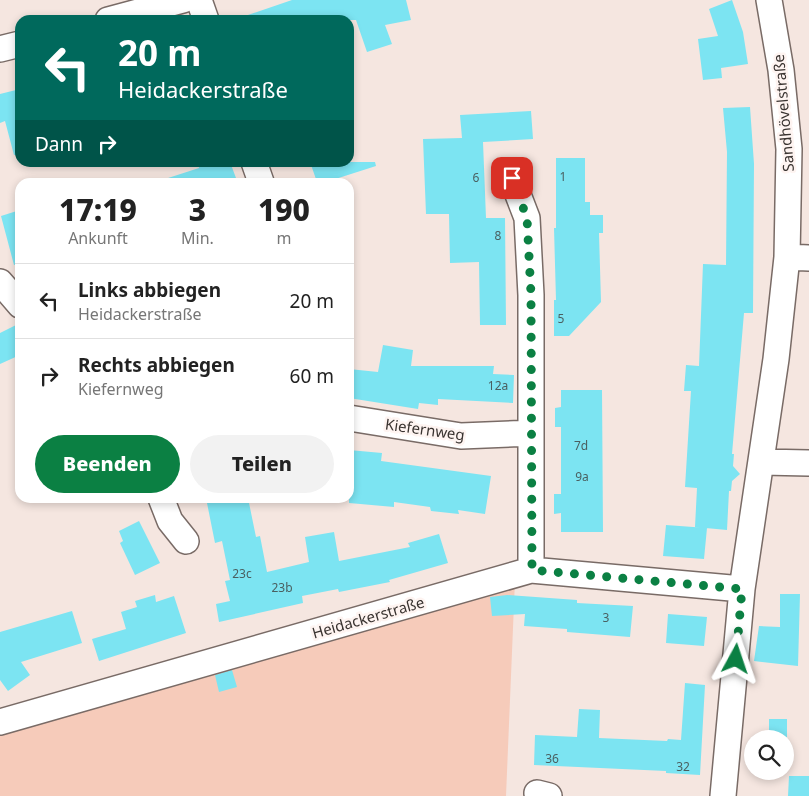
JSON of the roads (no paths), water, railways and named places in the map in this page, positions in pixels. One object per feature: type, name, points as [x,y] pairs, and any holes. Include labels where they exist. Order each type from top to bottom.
[{"type":"street","points":[[127,15],[183,0]]},
{"type":"street","points":[[199,0],[204,15]]},
{"type":"street","name":"Sandhövelstraße","points":[[723,796],[742,589],[776,359],[798,258],[781,70],[769,0]]},
{"type":"street","points":[[0,49],[15,45]]},
{"type":"street","points":[[512,178],[527,218],[531,294],[532,570]]},
{"type":"street","name":"Kiefernweg","points":[[354,419],[461,436],[532,433]]},
{"type":"street","points":[[761,462],[809,462]]},
{"type":"street","points":[[163,503],[170,521],[186,541]]},
{"type":"street","name":"Heidackerstraße","points":[[0,722],[532,570],[742,589]]}]
